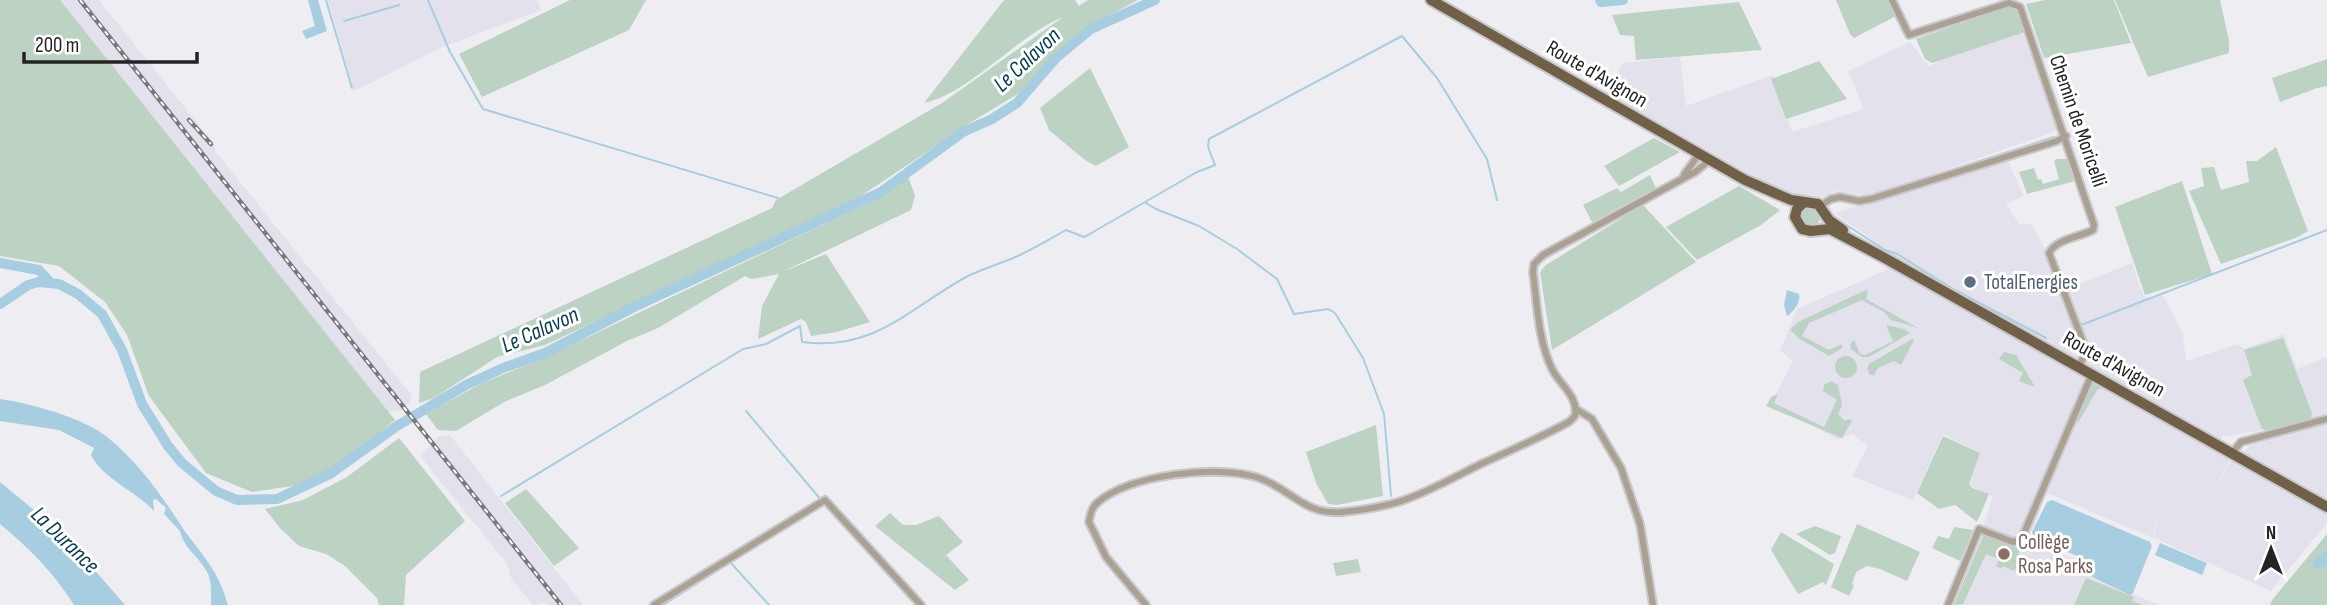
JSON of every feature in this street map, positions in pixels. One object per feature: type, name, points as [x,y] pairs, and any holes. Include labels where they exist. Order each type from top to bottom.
[{"type":"main road","name":"Route d'Avignon","points":[[1431,0],[1745,180],[1795,215]]},
{"type":"main road","name":"Route d'Avignon","points":[[1745,180],[1803,203]]},
{"type":"main road","points":[[1812,202],[1822,210],[1823,223],[1817,229],[1802,229],[1796,223],[1795,215],[1803,203],[1812,202]]},
{"type":"main road","name":"Route d'Avignon","points":[[1822,210],[1881,256]]},
{"type":"main road","name":"Route d'Avignon","points":[[1817,229],[1830,229],[1881,256],[2327,507]]},
{"type":"street","name":"Chemin de Moricelli","points":[[1892,0],[1909,35],[2010,3],[2021,7],[2094,225],[2093,230],[2054,245],[2049,253],[2086,351],[2079,367]]},
{"type":"street","points":[[1822,210],[1831,199],[1840,197],[1859,201],[1871,200],[2066,136]]},
{"type":"street","points":[[1680,180],[1699,154]]},
{"type":"street","points":[[1146,605],[1106,557],[1089,522],[1097,503],[1121,489],[1165,475],[1230,473],[1257,477],[1314,510],[1331,512],[1387,505],[1569,422],[1575,416],[1575,402],[1554,372],[1545,349],[1534,264],[1543,255],[1695,172],[1710,160]]},
{"type":"street","points":[[1948,605],[1979,529],[2013,542],[2021,540],[2092,374]]},
{"type":"street","points":[[1576,410],[1592,419],[1622,468],[1642,532],[1653,605]]},
{"type":"street","points":[[2232,453],[2236,445],[2244,441],[2327,419]]},
{"type":"street","points":[[654,605],[825,500],[921,605]]},
{"type":"shaded area","points":[[60,0],[99,0],[214,144],[216,152],[412,396],[410,403],[401,410],[388,412]]},
{"type":"shaded area","points":[[328,0],[537,0],[541,10],[445,46],[354,91]]},
{"type":"shaded area","points":[[2023,33],[2059,130],[1891,189],[1864,195],[1837,191],[1821,197],[1798,197],[1743,170],[1607,93],[1623,63],[1680,57],[1686,106],[1773,75],[1792,132],[1864,109],[1848,71],[1910,42],[1929,67],[1943,58]]},
{"type":"shaded area","points":[[2008,161],[2024,196],[2006,204],[2019,224],[2032,224],[2066,289],[2132,263],[2144,297],[2163,296],[2173,314],[2183,335],[2186,361],[2238,344],[2244,349],[2284,334],[2297,369],[2327,357],[2327,415],[2221,437],[2230,461],[2202,509],[2232,460],[2255,442],[2327,423],[2327,523],[2271,591],[2154,538],[2158,510],[2153,538],[2047,493],[2027,542],[2082,561],[2078,572],[2160,605],[1952,605],[1984,532],[2021,546],[2023,543],[1983,528],[1993,496],[1972,487],[1970,482],[1980,453],[1943,434],[1913,500],[1852,476],[1868,446],[1852,434],[1838,440],[1771,403],[1793,361],[1780,351],[1797,309],[1889,269],[1900,260],[1875,245],[1878,244],[1835,213]]},
{"type":"shaded area","points":[[450,435],[583,605],[548,605],[546,602],[533,605],[511,578],[508,565],[420,456],[438,437]]},
{"type":"green space","points":[[0,0],[60,0],[395,420],[340,465],[299,485],[252,492],[206,473],[149,396],[127,335],[105,302],[59,266],[0,256]]},
{"type":"green space","points":[[570,0],[646,0],[629,30],[482,97],[459,54]]},
{"type":"green space","points":[[1004,0],[1075,0],[1079,6],[1088,0],[1138,0],[1074,38],[1021,92],[852,202],[545,345],[497,357],[434,398],[419,403],[420,372],[772,208],[776,200],[942,103],[1063,17],[1046,25],[959,88],[924,103]]},
{"type":"green space","points":[[1836,0],[1889,0],[1896,16],[1854,38]]},
{"type":"green space","points":[[2045,0],[2114,0],[2131,43],[2044,58],[2026,4]]},
{"type":"green space","points":[[2115,0],[2220,0],[2229,40],[2229,53],[2148,77]]},
{"type":"green space","points":[[1739,2],[1762,50],[1636,60],[1634,36],[1620,35],[1612,15]]},
{"type":"green space","points":[[2009,7],[2017,11],[2025,32],[1932,63],[1925,59],[1916,39]]},
{"type":"green space","points":[[2327,59],[2327,86],[2280,102],[2272,78]]},
{"type":"green space","points":[[1819,61],[1847,99],[1786,119],[1771,79]]},
{"type":"green space","points":[[1090,68],[1129,147],[1096,166],[1049,130],[1040,108]]},
{"type":"green space","points":[[1654,138],[1680,152],[1619,186],[1604,166]]},
{"type":"green space","points":[[2276,147],[2308,231],[2221,264],[2189,191],[2204,186],[2201,168],[2214,167],[2221,190],[2249,182],[2246,161],[2257,161]]},
{"type":"green space","points":[[2068,159],[2075,181],[2027,194],[2019,172],[2034,168],[2038,180],[2041,179],[2043,184],[2059,179],[2054,161]]},
{"type":"green space","points":[[1650,175],[1656,188],[1592,222],[1583,205],[1617,188],[1621,192]]},
{"type":"green space","points":[[908,177],[915,195],[911,210],[782,272],[826,254],[870,322],[837,332],[811,336],[806,322],[801,319],[758,339],[762,306],[779,274],[752,279],[745,276],[658,328],[627,341],[545,385],[504,402],[456,431],[438,430],[426,414],[482,383],[544,358],[885,195]]},
{"type":"green space","points":[[2182,181],[2212,274],[2145,295],[2115,207]]},
{"type":"green space","points":[[1739,186],[1780,210],[1761,225],[1697,260],[1666,227]]},
{"type":"green space","points":[[1643,205],[1696,262],[1552,350],[1540,272],[1546,265]]},
{"type":"green space","points":[[1810,207],[1817,210],[1820,217],[1817,224],[1810,227],[1803,224],[1800,217],[1803,210]]},
{"type":"green space","points":[[1866,290],[1866,299],[1918,328],[1891,320],[1884,312],[1862,300],[1809,323],[1802,336],[1829,350],[1842,344],[1842,348],[1829,356],[1790,330],[1798,322]]},
{"type":"green space","points":[[1886,325],[1910,333],[1869,357],[1862,357],[1851,349],[1850,344],[1854,340],[1860,354],[1865,355],[1893,341]]},
{"type":"green space","points":[[2283,338],[2312,413],[2311,419],[2269,431],[2262,429],[2243,380],[2252,375],[2244,350]]},
{"type":"green space","points":[[1914,340],[1901,365],[1894,361],[1870,375],[1867,369],[1869,364]]},
{"type":"green space","points":[[2004,352],[2016,355],[2035,387],[2019,381],[2023,373],[1999,359]]},
{"type":"green space","points":[[1846,356],[1854,359],[1857,367],[1854,375],[1846,378],[1838,375],[1835,367],[1838,359]]},
{"type":"green space","points":[[1831,381],[1838,385],[1842,406],[1838,414],[1845,421],[1852,421],[1842,438],[1766,406],[1771,397],[1778,394],[1774,403],[1824,427],[1837,400],[1823,391],[1824,385]]},
{"type":"green space","points":[[2095,384],[2102,388],[2097,390],[2078,423],[2076,417],[2091,386]]},
{"type":"green space","points":[[1376,425],[1383,496],[1337,505],[1328,504],[1316,483],[1306,452]]},
{"type":"green space","points":[[1943,436],[1980,453],[1969,484],[1972,488],[1989,494],[1977,522],[1955,505],[1939,509],[1917,493]]},
{"type":"green space","points":[[399,438],[465,521],[406,575],[404,605],[379,605],[377,598],[345,566],[326,554],[299,546],[265,509],[303,500],[347,477]]},
{"type":"green space","points":[[526,489],[579,548],[554,566],[505,503]]},
{"type":"green space","points":[[890,513],[903,525],[916,525],[939,516],[963,542],[946,555],[969,580],[955,590],[875,526]]},
{"type":"green space","points":[[1857,524],[1920,552],[1907,581],[1867,566],[1856,572],[1849,596],[1831,587]]},
{"type":"green space","points":[[1815,526],[1841,536],[1835,553],[1830,555],[1796,534]]},
{"type":"green space","points":[[1954,527],[1973,530],[1960,561],[1932,548],[1938,536],[1949,539]]},
{"type":"green space","points":[[1781,532],[1834,564],[1826,585],[1823,582],[1798,594],[1771,550]]},
{"type":"green space","points":[[1984,534],[2021,549],[2015,571],[1996,566],[1999,559],[1986,554],[1963,604],[1954,605]]},
{"type":"green space","points":[[2327,534],[2327,605],[2270,605],[2272,600]]},
{"type":"green space","points":[[1358,559],[1361,572],[1336,576],[1333,563]]},
{"type":"green space","points":[[2086,578],[2134,597],[2132,601],[2144,605],[2074,605]]},
{"type":"water","points":[[308,0],[318,0],[327,31],[306,39],[302,31],[315,26]]},
{"type":"water","points":[[1787,290],[1799,294],[1799,300],[1787,316],[1784,305]]},
{"type":"water","name":"La Durance","points":[[0,399],[70,417],[106,436],[148,478],[166,502],[209,563],[228,605],[211,605],[209,576],[185,543],[180,531],[164,514],[166,508],[156,499],[153,500],[154,511],[112,478],[91,455],[94,448],[59,430],[0,421]]},
{"type":"water","name":"La Durance","points":[[0,482],[63,534],[125,605],[74,605],[40,562],[0,524]]},
{"type":"water","points":[[2052,500],[2150,542],[2152,546],[2133,593],[2130,595],[2082,572],[2083,561],[2080,557],[2034,539],[2032,532],[2047,502]]},
{"type":"water","points":[[2160,543],[2207,563],[2202,575],[2155,555]]},
{"type":"water","points":[[2327,549],[2327,566],[2314,569],[2313,562]]},
{"type":"waterway","points":[[326,0],[352,88]]},
{"type":"waterway","points":[[428,0],[450,52],[483,109],[778,198]]},
{"type":"waterway","name":"Le Calavon","points":[[0,304],[28,285],[39,282],[59,284],[78,294],[102,314],[122,350],[142,404],[182,463],[216,491],[237,500],[277,499],[330,474],[397,426],[466,385],[545,353],[634,307],[881,192],[963,132],[992,119],[1017,103],[1056,58],[1091,29],[1155,0]]},
{"type":"waterway","points":[[1442,0],[1536,53]]},
{"type":"waterway","name":"Le Calavon","points":[[1600,0],[1623,0]]},
{"type":"waterway","points":[[344,21],[399,5]]},
{"type":"waterway","points":[[501,496],[743,349],[766,344],[800,326],[802,342],[828,343],[871,334],[968,276],[1018,256],[1066,230],[1084,237],[1088,235],[1197,172],[1215,165],[1208,147],[1209,139],[1402,36],[1437,78],[1487,159],[1497,200]]},
{"type":"waterway","points":[[1965,166],[2054,137]]},
{"type":"waterway","points":[[1146,203],[1199,226],[1237,249],[1277,279],[1294,314],[1328,309],[1335,313],[1363,358],[1384,414],[1391,496]]},
{"type":"waterway","points":[[1834,217],[1955,290],[2046,338]]},
{"type":"waterway","points":[[2081,325],[2327,230]]},
{"type":"waterway","points":[[1878,260],[1949,300]]},
{"type":"waterway","points":[[0,263],[39,270],[49,281]]},
{"type":"waterway","points":[[746,411],[822,501]]},
{"type":"waterway","points":[[826,505],[850,532]]},
{"type":"waterway","points":[[730,562],[769,605]]},
{"type":"waterway","points":[[663,605],[726,565]]},
{"type":"railway","points":[[80,0],[561,605]]},
{"type":"railway","points":[[189,120],[211,144]]},
{"type":"place","name":"TotalEnergies","points":[[1970,282]]},
{"type":"place","name":"Collège Rosa Parks","points":[[2004,554]]}]
